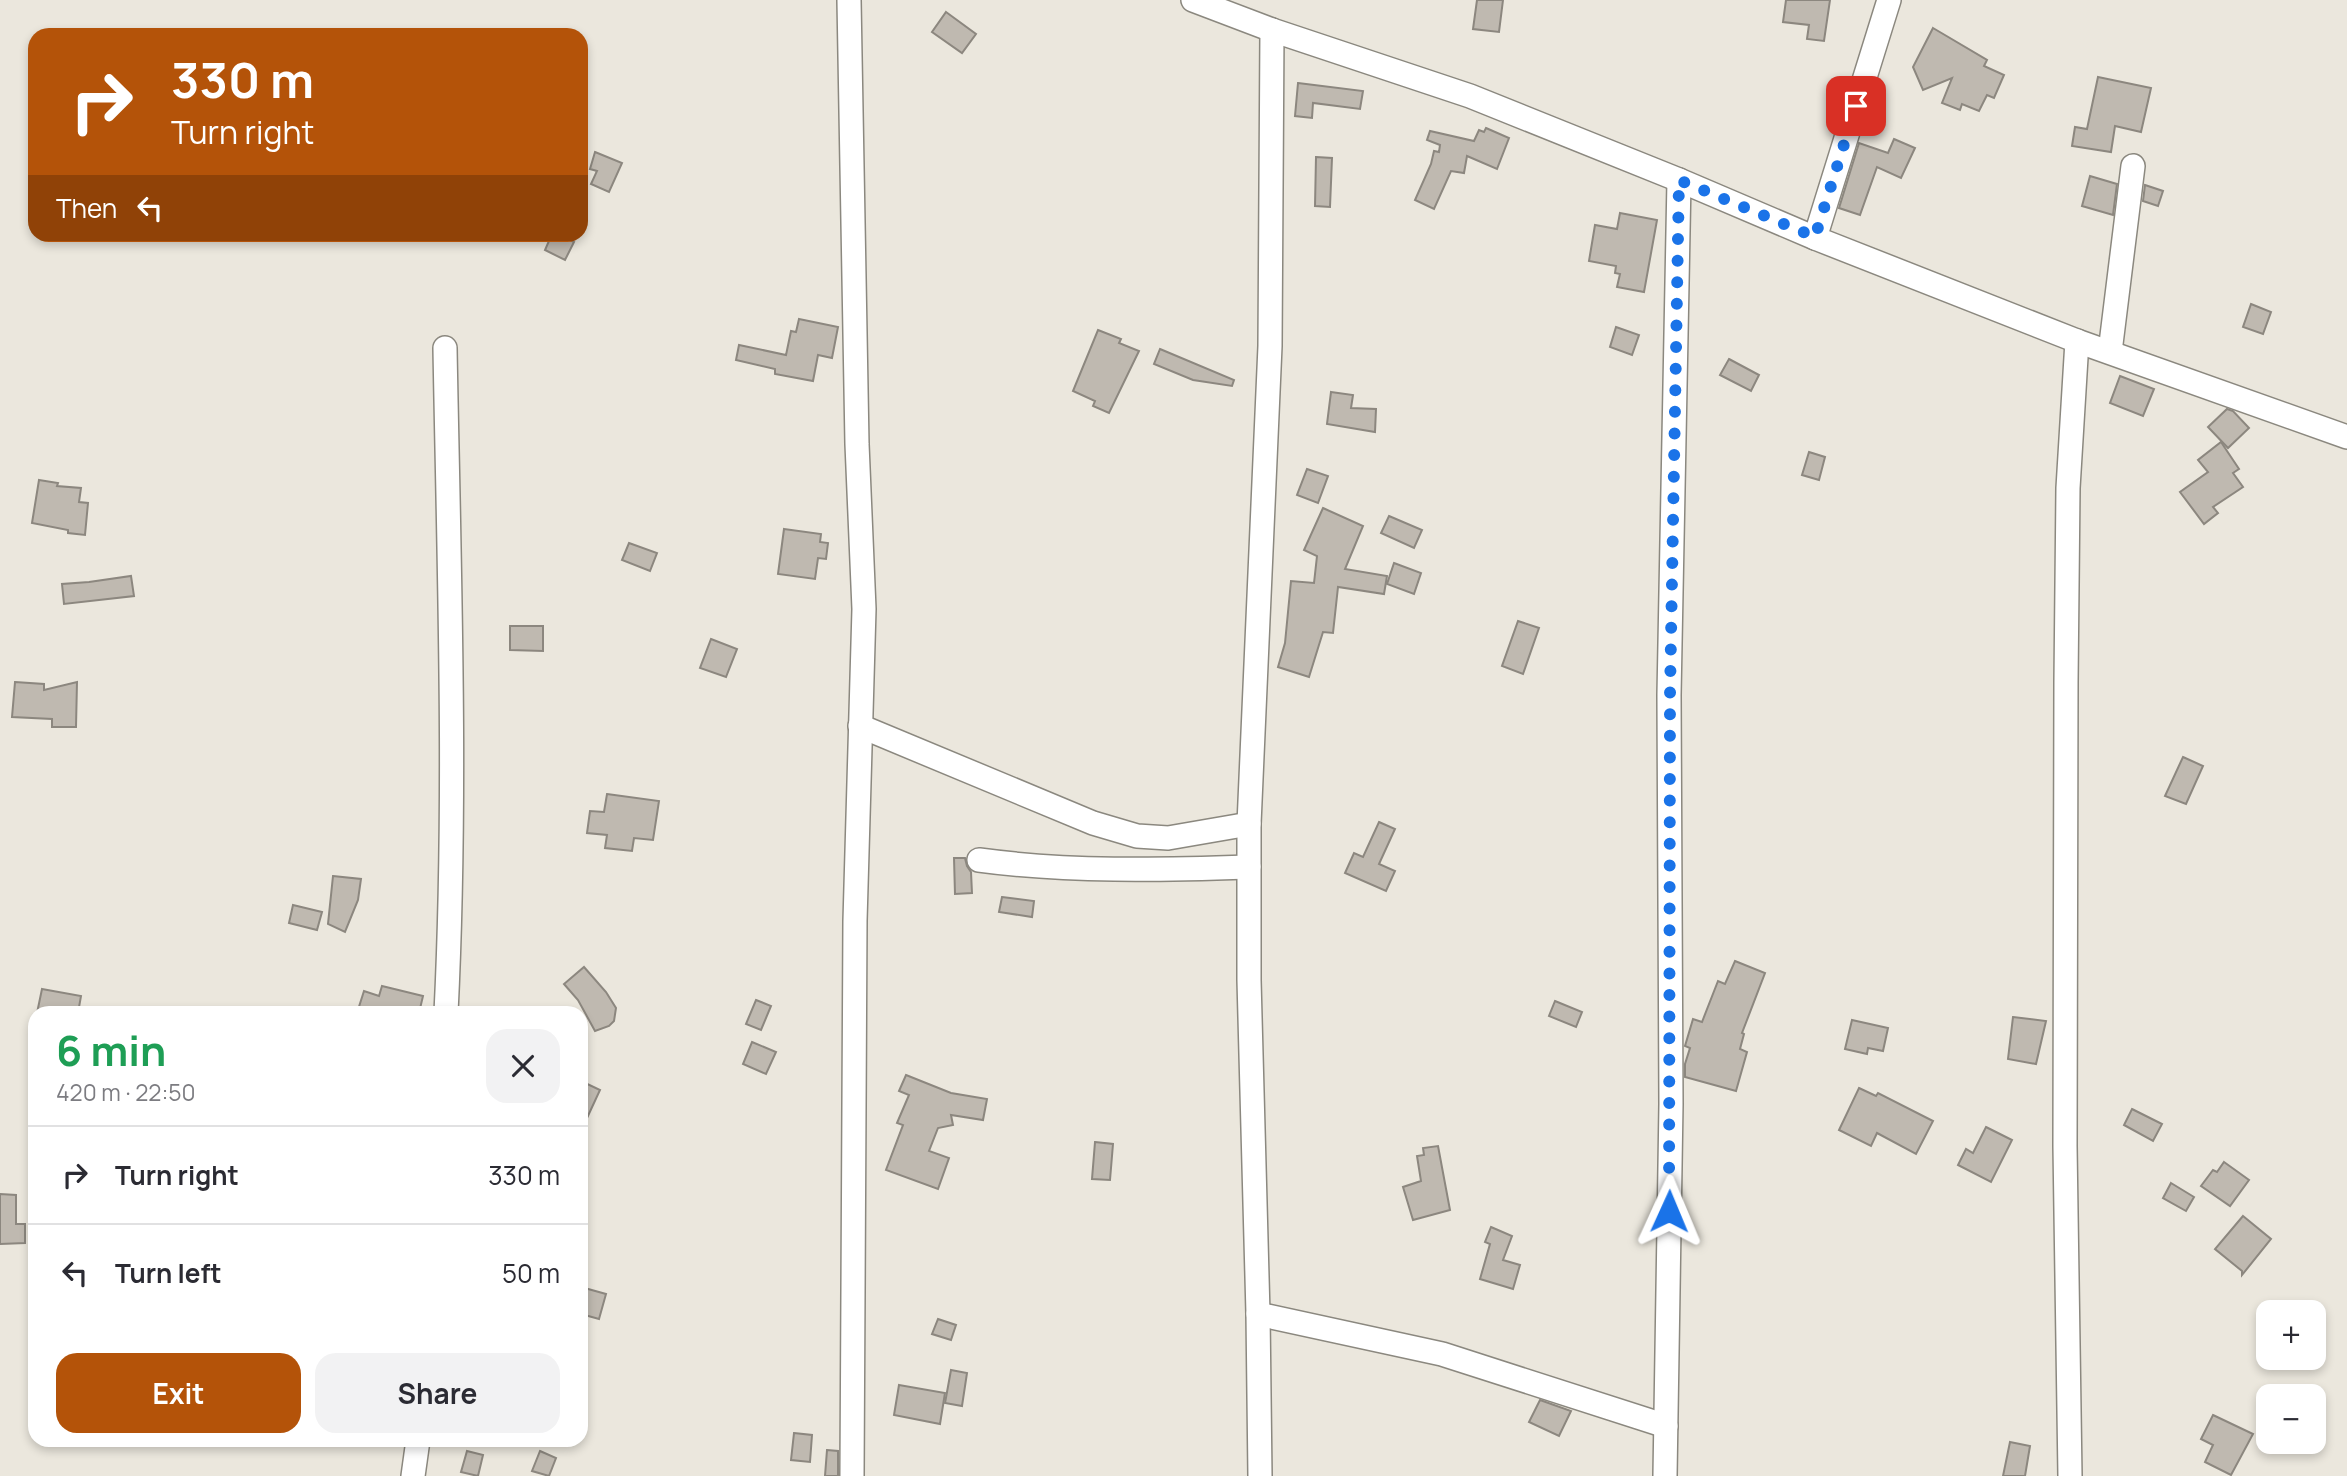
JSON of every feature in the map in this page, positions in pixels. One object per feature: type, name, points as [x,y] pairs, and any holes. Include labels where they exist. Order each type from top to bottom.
[{"type":"street","points":[[849,0],[857,444],[864,609],[855,921],[852,1476]]},
{"type":"street","points":[[1193,0],[1272,30],[1470,96],[2077,341],[2347,437]]},
{"type":"street","points":[[1815,237],[1889,0]]},
{"type":"street","points":[[1260,1476],[1249,980],[1249,824],[1270,346],[1272,30]]},
{"type":"street","points":[[2110,352],[2133,166]]},
{"type":"street","points":[[1665,1476],[1671,1104],[1670,695],[1679,180]]},
{"type":"street","points":[[2070,1476],[2065,1146],[2066,682],[2068,488],[2077,341]]},
{"type":"street","points":[[445,348],[452,904],[446,1006]]},
{"type":"street","points":[[860,726],[1093,823],[1137,836],[1168,838],[1249,824]]},
{"type":"street","points":[[979,860],[1023,866],[1185,869],[1249,867]]},
{"type":"street","points":[[1258,1314],[1442,1354],[1666,1426]]},
{"type":"street","points":[[413,1476],[417,1447]]},
{"type":"building","points":[[1477,0],[1503,0],[1499,32],[1473,29]]},
{"type":"building","points":[[1786,0],[1830,0],[1824,41],[1807,39],[1809,25],[1783,22]]},
{"type":"building","points":[[946,12],[976,34],[962,53],[932,32]]},
{"type":"building","points":[[1933,28],[1987,60],[1984,66],[2004,75],[1994,98],[1987,95],[1979,111],[1962,104],[1960,110],[1942,103],[1952,78],[1923,90],[1913,67]]},
{"type":"building","points":[[2098,77],[2151,88],[2141,132],[2115,126],[2111,152],[2072,146],[2075,127],[2087,129]]},
{"type":"building","points":[[1298,83],[1363,91],[1360,109],[1313,103],[1312,118],[1295,116]]},
{"type":"building","points":[[1486,128],[1509,138],[1497,169],[1467,156],[1464,173],[1451,171],[1434,209],[1415,200],[1434,151],[1439,152],[1440,145],[1427,140],[1430,131],[1474,141],[1479,130],[1484,132]]},
{"type":"building","points":[[1894,139],[1915,148],[1901,178],[1877,167],[1860,215],[1839,208],[1859,143],[1888,153]]},
{"type":"building","points":[[595,152],[622,163],[609,192],[591,184],[597,171],[590,169]]},
{"type":"building","points":[[1316,157],[1332,158],[1330,207],[1315,206]]},
{"type":"building","points":[[2090,176],[2117,184],[2113,215],[2082,206]]},
{"type":"building","points":[[2145,185],[2163,191],[2158,206],[2143,201]]},
{"type":"building","points":[[1620,213],[1657,220],[1644,292],[1617,287],[1620,274],[1615,273],[1616,266],[1589,261],[1595,225],[1617,229]]},
{"type":"building","points":[[548,242],[574,242],[565,260],[545,250]]},
{"type":"building","points":[[2251,304],[2271,312],[2263,334],[2243,327]]},
{"type":"building","points":[[799,319],[838,327],[832,358],[818,355],[813,381],[775,374],[775,369],[736,360],[739,345],[786,355],[791,331],[796,332]]},
{"type":"building","points":[[1616,327],[1639,335],[1632,355],[1610,347]]},
{"type":"building","points":[[1098,330],[1121,339],[1119,343],[1139,351],[1109,413],[1093,406],[1095,401],[1073,391]]},
{"type":"building","points":[[1160,349],[1234,380],[1232,386],[1193,380],[1154,364]]},
{"type":"building","points":[[1729,359],[1759,375],[1751,391],[1720,375]]},
{"type":"building","points":[[2120,376],[2154,389],[2143,416],[2110,403]]},
{"type":"building","points":[[1331,392],[1353,395],[1351,408],[1376,409],[1375,432],[1327,424]]},
{"type":"building","points":[[2227,409],[2233,411],[2249,428],[2228,448],[2208,427]]},
{"type":"building","points":[[2221,442],[2239,469],[2233,473],[2243,487],[2213,507],[2218,513],[2204,524],[2180,492],[2208,472],[2198,460]]},
{"type":"building","points":[[1809,452],[1825,457],[1819,480],[1802,475]]},
{"type":"building","points":[[1307,469],[1328,476],[1318,503],[1297,495]]},
{"type":"building","points":[[39,480],[58,483],[57,486],[81,488],[79,502],[88,503],[85,535],[32,523]]},
{"type":"building","points":[[1323,508],[1363,526],[1345,569],[1387,576],[1384,594],[1338,587],[1333,633],[1323,632],[1309,677],[1278,667],[1285,643],[1291,581],[1314,583],[1317,556],[1304,550]]},
{"type":"building","points":[[1389,516],[1422,530],[1414,548],[1381,533]]},
{"type":"building","points":[[784,529],[821,534],[820,542],[828,543],[826,559],[818,558],[815,579],[778,574]]},
{"type":"building","points":[[629,543],[657,553],[650,571],[622,560]]},
{"type":"building","points":[[1394,563],[1421,573],[1414,594],[1387,584]]},
{"type":"building","points":[[131,576],[134,596],[64,604],[62,584]]},
{"type":"building","points":[[1518,621],[1539,628],[1523,674],[1502,666]]},
{"type":"building","points":[[510,626],[543,626],[543,651],[510,650]]},
{"type":"building","points":[[711,639],[737,649],[726,677],[700,668]]},
{"type":"building","points":[[15,682],[44,684],[44,690],[77,682],[76,727],[52,727],[52,719],[12,717]]},
{"type":"building","points":[[2183,757],[2203,766],[2186,804],[2165,796]]},
{"type":"building","points":[[607,794],[659,801],[653,840],[634,838],[632,851],[605,848],[607,835],[587,833],[590,811],[604,812]]},
{"type":"building","points":[[1379,822],[1395,829],[1379,864],[1395,871],[1386,891],[1345,873],[1354,853],[1363,857]]},
{"type":"building","points":[[954,858],[965,858],[971,872],[972,893],[955,894]]},
{"type":"building","points":[[333,876],[361,879],[358,900],[345,932],[328,924]]},
{"type":"building","points":[[1002,897],[1034,901],[1032,917],[999,912]]},
{"type":"building","points":[[293,905],[322,912],[317,930],[289,923]]},
{"type":"building","points":[[1735,961],[1765,973],[1742,1033],[1744,1034],[1740,1049],[1747,1052],[1736,1091],[1685,1077],[1685,1064],[1690,1048],[1685,1046],[1693,1019],[1702,1022],[1718,981],[1725,984]]},
{"type":"building","points":[[584,967],[616,1008],[614,1021],[595,1031],[588,1018],[588,1006],[581,1006],[564,984]]},
{"type":"building","points":[[382,986],[423,996],[421,1006],[359,1006],[364,991],[379,996]]},
{"type":"building","points":[[42,989],[81,996],[79,1006],[38,1006]]},
{"type":"building","points":[[756,1000],[771,1006],[761,1030],[746,1024]]},
{"type":"building","points":[[1555,1001],[1582,1012],[1576,1027],[1549,1016]]},
{"type":"building","points":[[2013,1017],[2046,1021],[2036,1064],[2008,1059]]},
{"type":"building","points":[[1852,1020],[1888,1028],[1883,1051],[1868,1048],[1867,1054],[1845,1049]]},
{"type":"building","points":[[752,1042],[776,1052],[766,1074],[743,1064]]},
{"type":"building","points":[[906,1075],[951,1093],[987,1099],[983,1120],[951,1115],[953,1125],[938,1128],[929,1151],[949,1158],[938,1189],[886,1170],[903,1125],[897,1123],[909,1095],[899,1091]]},
{"type":"building","points":[[588,1084],[600,1090],[588,1116]]},
{"type":"building","points":[[1859,1088],[1876,1096],[1878,1093],[1933,1121],[1916,1154],[1877,1133],[1871,1146],[1839,1130]]},
{"type":"building","points":[[2132,1109],[2162,1124],[2153,1141],[2124,1125]]},
{"type":"building","points":[[1986,1127],[2012,1140],[1991,1182],[1958,1165],[1966,1149],[1973,1153]]},
{"type":"building","points":[[1095,1142],[1113,1144],[1110,1180],[1092,1179]]},
{"type":"building","points":[[1438,1146],[1450,1210],[1413,1220],[1403,1187],[1421,1181],[1417,1156],[1424,1155],[1423,1148]]},
{"type":"building","points":[[2224,1162],[2249,1180],[2230,1206],[2201,1186],[2213,1170],[2217,1172]]},
{"type":"building","points":[[2171,1183],[2194,1197],[2186,1211],[2163,1198]]},
{"type":"building","points":[[0,1194],[16,1195],[16,1224],[25,1224],[25,1243],[0,1244]]},
{"type":"building","points":[[2243,1216],[2271,1239],[2242,1275],[2242,1271],[2215,1249]]},
{"type":"building","points":[[1491,1227],[1512,1236],[1503,1260],[1520,1265],[1513,1289],[1480,1279],[1490,1244],[1485,1242]]},
{"type":"building","points":[[588,1289],[606,1294],[599,1319],[588,1316]]},
{"type":"building","points":[[938,1319],[956,1325],[951,1340],[932,1334]]},
{"type":"building","points":[[951,1370],[967,1373],[962,1406],[945,1403]]},
{"type":"building","points":[[899,1385],[945,1393],[940,1424],[894,1415]]},
{"type":"building","points":[[1540,1400],[1571,1411],[1559,1436],[1529,1422]]},
{"type":"building","points":[[2213,1415],[2253,1434],[2231,1475],[2205,1462],[2213,1445],[2201,1439]]},
{"type":"building","points":[[794,1433],[812,1435],[810,1462],[791,1460]]},
{"type":"building","points":[[2010,1442],[2030,1446],[2025,1476],[2003,1476]]},
{"type":"building","points":[[827,1450],[838,1451],[838,1476],[825,1476]]},
{"type":"building","points":[[467,1451],[483,1455],[478,1476],[461,1472]]},
{"type":"building","points":[[540,1451],[556,1458],[549,1476],[532,1471]]},
{"type":"route","points":[[1669,1211],[1670,695],[1679,180],[1815,237],[1856,106]]}]
